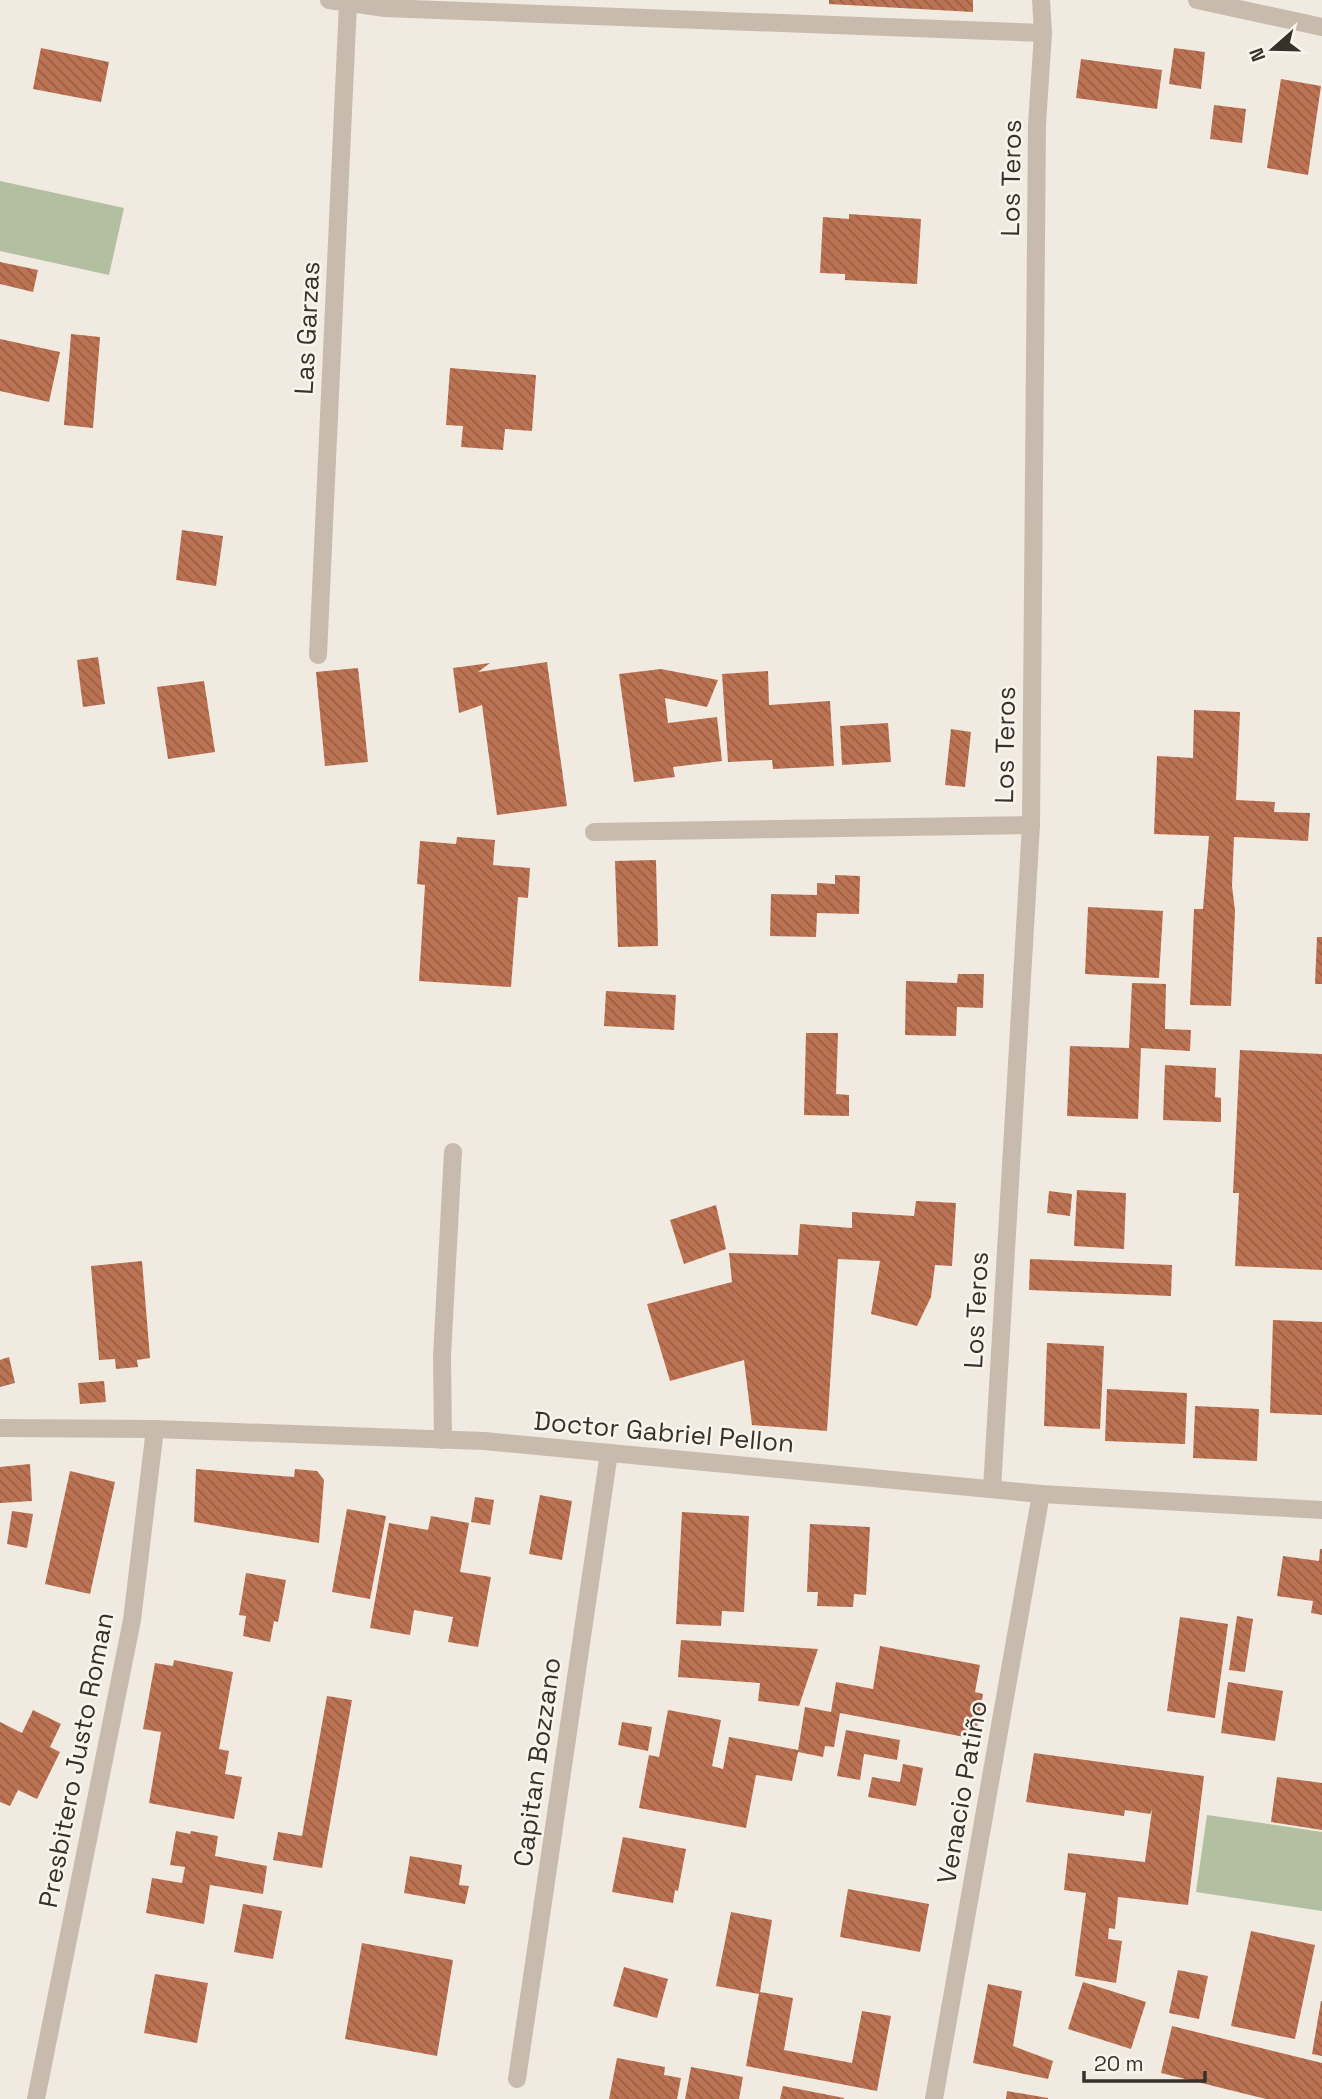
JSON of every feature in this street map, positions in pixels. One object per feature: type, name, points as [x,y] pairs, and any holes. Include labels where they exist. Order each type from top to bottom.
[{"type":"street","points":[[329,0],[348,3],[1043,33]]},
{"type":"street","name":"Los Teros","points":[[992,1489],[1031,825],[1037,125],[1043,33],[1041,0]]},
{"type":"street","points":[[1198,0],[1322,27]]},
{"type":"street","name":"Las Garzas","points":[[318,655],[348,3]]},
{"type":"street","points":[[594,832],[1031,825]]},
{"type":"street","points":[[443,1440],[442,1356],[453,1152]]},
{"type":"street","name":"Doctor Gabriel Pellon","points":[[0,1428],[155,1429],[443,1440],[1041,1494],[1322,1510]]},
{"type":"street","name":"Presbitero Justo Roman","points":[[36,2099],[132,1620],[155,1429]]},
{"type":"street","name":"Capitan Bozzano","points":[[517,2079],[609,1453]]},
{"type":"street","name":"Venacio Patiño","points":[[934,2099],[1041,1494]]},
{"type":"green space","points":[[0,181],[124,208],[109,275],[0,251]]},
{"type":"green space","points":[[1207,1815],[1322,1832],[1322,1911],[1196,1892]]},
{"type":"building","points":[[829,0],[973,0],[973,12],[829,4]]},
{"type":"building","points":[[41,48],[109,62],[101,102],[33,89]]},
{"type":"building","points":[[1174,48],[1205,52],[1201,89],[1169,84]]},
{"type":"building","points":[[1081,59],[1162,70],[1157,109],[1076,98]]},
{"type":"building","points":[[1281,79],[1321,86],[1308,175],[1267,168]]},
{"type":"building","points":[[1214,105],[1246,109],[1242,143],[1210,139]]},
{"type":"building","points":[[849,214],[921,219],[917,284],[845,280],[845,274],[820,273],[823,217],[849,219]]},
{"type":"building","points":[[0,262],[38,270],[33,292],[0,284]]},
{"type":"building","points":[[71,334],[100,337],[93,428],[64,425]]},
{"type":"building","points":[[0,339],[60,352],[49,402],[0,391]]},
{"type":"building","points":[[450,368],[536,375],[532,431],[505,429],[503,450],[461,447],[463,426],[446,425]]},
{"type":"building","points":[[182,530],[223,536],[216,586],[176,580]]},
{"type":"building","points":[[98,657],[105,704],[83,707],[77,660]]},
{"type":"building","points":[[547,662],[567,806],[497,815],[482,705],[459,713],[453,668],[490,663],[478,672]]},
{"type":"building","points":[[358,668],[368,762],[325,766],[316,672]]},
{"type":"building","points":[[661,669],[718,680],[707,707],[665,698],[668,723],[717,717],[722,761],[673,767],[675,777],[634,782],[619,674]]},
{"type":"building","points":[[768,671],[769,705],[830,701],[834,766],[773,769],[772,760],[728,762],[722,674]]},
{"type":"building","points":[[204,681],[215,752],[168,759],[157,687]]},
{"type":"building","points":[[1194,710],[1240,712],[1236,800],[1275,802],[1274,812],[1310,813],[1308,841],[1234,837],[1232,886],[1235,911],[1231,1006],[1190,1005],[1194,909],[1203,909],[1209,836],[1154,834],[1157,756],[1193,758]]},
{"type":"building","points":[[888,723],[891,762],[842,765],[840,726]]},
{"type":"building","points":[[951,729],[971,732],[965,787],[945,785]]},
{"type":"building","points":[[457,837],[495,840],[493,865],[530,868],[528,898],[518,897],[511,987],[419,981],[425,885],[417,884],[420,841],[456,844]]},
{"type":"building","points":[[656,860],[658,946],[618,947],[615,861]]},
{"type":"building","points":[[835,875],[860,876],[859,914],[817,913],[816,937],[770,936],[771,894],[817,895],[817,883],[835,884]]},
{"type":"building","points":[[1088,907],[1163,911],[1159,978],[1085,974]]},
{"type":"building","points":[[1317,937],[1322,937],[1322,984],[1315,984]]},
{"type":"building","points":[[958,974],[984,974],[983,1008],[957,1007],[956,1036],[905,1035],[906,981],[957,983]]},
{"type":"building","points":[[1132,983],[1166,984],[1165,1029],[1191,1030],[1190,1051],[1141,1048],[1138,1119],[1067,1116],[1070,1046],[1129,1048]]},
{"type":"building","points":[[606,991],[676,995],[674,1030],[604,1026]]},
{"type":"building","points":[[806,1033],[838,1033],[836,1094],[849,1095],[849,1116],[804,1115]]},
{"type":"building","points":[[1240,1050],[1322,1054],[1322,1270],[1235,1266],[1239,1193],[1233,1193]]},
{"type":"building","points":[[1165,1065],[1216,1068],[1215,1097],[1221,1098],[1221,1122],[1163,1120]]},
{"type":"building","points":[[1077,1190],[1126,1193],[1124,1249],[1074,1246]]},
{"type":"building","points":[[1049,1191],[1072,1194],[1070,1216],[1047,1213]]},
{"type":"building","points":[[916,1201],[956,1203],[952,1266],[935,1265],[931,1297],[917,1326],[871,1314],[880,1261],[838,1259],[827,1431],[752,1425],[744,1360],[670,1381],[647,1304],[732,1282],[729,1253],[798,1255],[800,1224],[852,1228],[852,1212],[914,1216]]},
{"type":"building","points":[[716,1205],[726,1249],[684,1264],[670,1220]]},
{"type":"building","points":[[1030,1259],[1172,1265],[1171,1296],[1029,1290]]},
{"type":"building","points":[[142,1261],[150,1358],[137,1360],[138,1367],[116,1369],[115,1359],[99,1360],[91,1266]]},
{"type":"building","points":[[1273,1320],[1322,1322],[1322,1415],[1270,1413]]},
{"type":"building","points":[[1047,1343],[1104,1346],[1100,1429],[1044,1426]]},
{"type":"building","points":[[9,1357],[15,1383],[0,1387],[0,1360]]},
{"type":"building","points":[[104,1381],[106,1402],[80,1404],[78,1383]]},
{"type":"building","points":[[1107,1389],[1187,1393],[1185,1444],[1105,1441]]},
{"type":"building","points":[[1195,1406],[1259,1409],[1257,1461],[1193,1458]]},
{"type":"building","points":[[30,1464],[32,1501],[0,1503],[0,1467]]},
{"type":"building","points":[[196,1469],[294,1477],[295,1469],[317,1471],[324,1480],[319,1543],[194,1522]]},
{"type":"building","points":[[70,1471],[115,1482],[90,1594],[45,1584]]},
{"type":"building","points":[[540,1495],[572,1501],[562,1560],[529,1554]]},
{"type":"building","points":[[475,1497],[494,1500],[490,1525],[471,1522]]},
{"type":"building","points":[[347,1509],[386,1516],[370,1599],[332,1592]]},
{"type":"building","points":[[12,1511],[33,1514],[27,1548],[7,1544]]},
{"type":"building","points":[[682,1512],[749,1516],[744,1612],[722,1611],[721,1626],[676,1624]]},
{"type":"building","points":[[431,1516],[469,1523],[460,1572],[491,1577],[478,1647],[448,1642],[453,1617],[414,1610],[410,1635],[370,1628],[389,1523],[428,1530]]},
{"type":"building","points":[[810,1524],[870,1527],[866,1595],[854,1594],[853,1607],[817,1606],[818,1592],[807,1592]]},
{"type":"building","points":[[1320,1549],[1322,1615],[1311,1613],[1313,1601],[1277,1596],[1283,1556],[1319,1561]]},
{"type":"building","points":[[246,1573],[286,1580],[278,1622],[274,1621],[270,1642],[243,1636],[246,1616],[239,1615]]},
{"type":"building","points":[[1237,1616],[1253,1619],[1245,1672],[1229,1670]]},
{"type":"building","points":[[1180,1617],[1228,1624],[1215,1718],[1167,1711]]},
{"type":"building","points":[[681,1640],[818,1649],[799,1706],[758,1701],[760,1683],[678,1677]]},
{"type":"building","points":[[880,1646],[980,1665],[975,1692],[983,1694],[975,1739],[840,1713],[834,1747],[825,1746],[823,1757],[798,1752],[792,1781],[756,1775],[746,1828],[639,1808],[649,1755],[659,1757],[668,1710],[721,1720],[712,1766],[723,1769],[729,1737],[798,1750],[805,1707],[831,1712],[836,1682],[873,1689]]},
{"type":"building","points":[[174,1660],[233,1672],[219,1749],[229,1751],[225,1774],[242,1777],[234,1819],[149,1803],[161,1732],[143,1729],[155,1663],[173,1666]]},
{"type":"building","points":[[1228,1682],[1283,1691],[1275,1741],[1221,1733]]},
{"type":"building","points":[[327,1696],[352,1700],[322,1868],[273,1860],[278,1832],[302,1836]]},
{"type":"building","points":[[33,1710],[61,1724],[50,1747],[60,1752],[37,1799],[18,1790],[10,1806],[0,1802],[0,1722],[22,1733]]},
{"type":"building","points":[[622,1722],[652,1727],[648,1751],[618,1745]]},
{"type":"building","points":[[846,1730],[900,1740],[897,1760],[864,1754],[860,1780],[837,1776]]},
{"type":"building","points":[[1034,1753],[1204,1776],[1188,1905],[1118,1897],[1115,1929],[1109,1928],[1108,1939],[1122,1941],[1116,1983],[1075,1976],[1086,1893],[1064,1890],[1068,1853],[1145,1862],[1152,1810],[1150,1814],[1125,1810],[1124,1816],[1026,1802]]},
{"type":"building","points":[[903,1764],[923,1768],[916,1806],[868,1797],[872,1777],[900,1782]]},
{"type":"building","points":[[1277,1777],[1322,1783],[1322,1830],[1271,1822]]},
{"type":"building","points":[[176,1831],[218,1836],[215,1856],[267,1866],[263,1894],[210,1885],[204,1924],[146,1913],[152,1878],[182,1883],[185,1867],[170,1865]]},
{"type":"building","points":[[623,1837],[686,1849],[673,1903],[612,1892]]},
{"type":"building","points":[[410,1856],[462,1865],[459,1885],[469,1886],[465,1904],[404,1893]]},
{"type":"building","points":[[848,1889],[929,1904],[920,1952],[840,1937]]},
{"type":"building","points":[[243,1904],[282,1911],[273,1959],[234,1952]]},
{"type":"building","points":[[731,1912],[772,1920],[760,1992],[793,1998],[784,2050],[852,2063],[862,2011],[891,2016],[877,2091],[746,2066],[759,1994],[716,1986]]},
{"type":"building","points":[[1251,1931],[1315,1945],[1295,2039],[1231,2026]]},
{"type":"building","points":[[362,1943],[453,1960],[437,2056],[345,2039]]},
{"type":"building","points":[[624,1967],[668,1979],[657,2018],[613,2006]]},
{"type":"building","points":[[1178,1970],[1208,1976],[1199,2019],[1169,2013]]},
{"type":"building","points":[[155,1974],[208,1983],[197,2043],[144,2033]]},
{"type":"building","points":[[1083,1982],[1146,2002],[1131,2049],[1068,2029]]},
{"type":"building","points":[[988,1984],[1022,1991],[1013,2046],[1053,2061],[1048,2079],[973,2063]]},
{"type":"building","points":[[1322,2001],[1322,2056],[1312,2054]]},
{"type":"building","points":[[1172,2026],[1322,2063],[1322,2099],[1266,2099],[1161,2073]]},
{"type":"building","points":[[617,2058],[665,2067],[664,2075],[681,2078],[677,2099],[609,2099]]},
{"type":"building","points":[[691,2067],[743,2077],[739,2099],[685,2099]]},
{"type":"building","points":[[783,2086],[844,2098],[844,2099],[780,2099]]},
{"type":"building","points":[[1007,2091],[1048,2098],[1048,2099],[1006,2099]]}]
